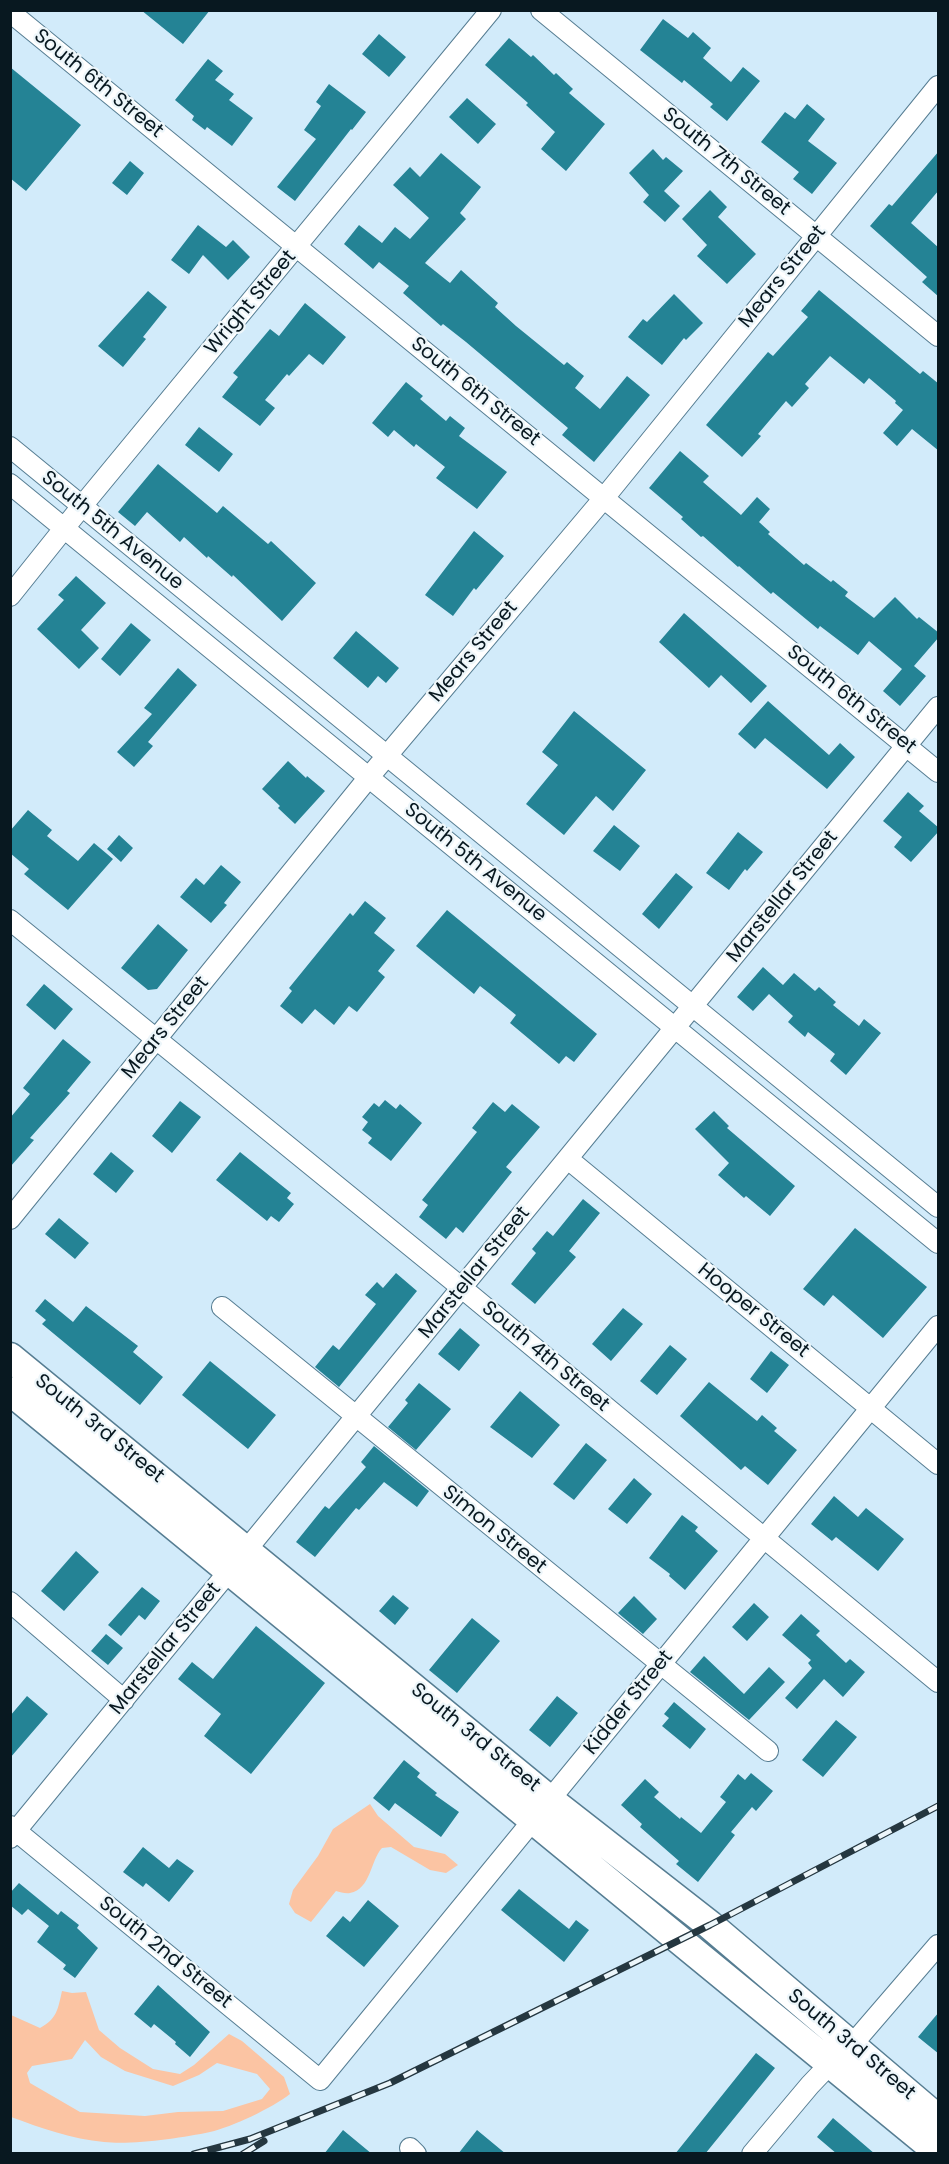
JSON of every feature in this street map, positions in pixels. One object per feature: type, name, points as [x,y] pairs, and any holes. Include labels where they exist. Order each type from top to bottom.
[{"type":"highway","name":"South 3rd Street","points":[[10,1357],[238,1561]]},
{"type":"highway","name":"South 3rd Street","points":[[10,1391],[238,1561],[542,1809],[710,1924],[939,2152]]},
{"type":"highway","name":"South 3rd Street","points":[[841,2055],[939,2119]]},
{"type":"street","name":"Wright Street","points":[[10,596],[491,10]]},
{"type":"street","name":"South 7th Street","points":[[541,10],[939,336]]},
{"type":"street","name":"South 6th Street","points":[[10,12],[939,772]]},
{"type":"street","name":"Mears Street","points":[[10,1219],[387,755],[604,498],[939,86]]},
{"type":"street","name":"South 5th Avenue","points":[[10,447],[939,1207]]},
{"type":"street","name":"South 5th Avenue","points":[[10,484],[939,1243]]},
{"type":"street","name":"Marstellar Street","points":[[12,1832],[124,1700],[939,707]]},
{"type":"street","name":"South 4th Street","points":[[10,920],[462,1288],[939,1682]]},
{"type":"street","name":"Hooper Street","points":[[568,1159],[939,1464]]},
{"type":"street","name":"Simon Street","points":[[222,1308],[768,1751]]},
{"type":"street","name":"Kidder Street","points":[[320,2080],[939,1326]]},
{"type":"street","points":[[10,1602],[124,1700]]},
{"type":"street","name":"South 2nd Street","points":[[12,1832],[320,2080]]},
{"type":"street","points":[[752,2154],[939,1945]]},
{"type":"shaded area","points":[[370,1804],[378,1816],[414,1847],[445,1854],[458,1865],[446,1873],[430,1870],[391,1847],[382,1848],[366,1880],[357,1890],[348,1893],[336,1891],[311,1922],[295,1913],[289,1904],[293,1890],[318,1856],[333,1829]]},
{"type":"shaded area","points":[[62,1991],[86,1992],[99,2030],[120,2048],[153,2069],[180,2074],[194,2065],[229,2034],[242,2041],[284,2077],[290,2094],[263,2111],[219,2130],[143,2142],[116,2143],[80,2138],[11,2117],[11,2015],[40,2028],[53,2017]],"holes":[[[85,2040],[101,2057],[125,2071],[173,2086],[199,2075],[217,2063],[257,2074],[270,2089],[262,2099],[223,2111],[178,2112],[145,2116],[80,2112],[30,2083],[27,2073],[32,2066],[72,2059]]]},
{"type":"building","points":[[141,10],[210,10],[183,44]]},
{"type":"building","points":[[663,19],[688,38],[693,32],[711,48],[703,58],[731,82],[743,67],[760,81],[727,121],[710,107],[713,104],[684,80],[682,83],[640,50]]},
{"type":"building","points":[[379,34],[406,57],[389,77],[362,54]]},
{"type":"building","points":[[509,38],[531,57],[533,55],[554,75],[556,73],[573,89],[569,93],[605,124],[566,171],[541,149],[555,132],[526,105],[528,103],[485,65]]},
{"type":"building","points":[[208,59],[223,71],[215,80],[234,94],[229,100],[253,118],[232,146],[207,127],[205,130],[192,120],[194,116],[175,100]]},
{"type":"building","points":[[10,67],[81,125],[26,191],[10,178]]},
{"type":"building","points":[[329,84],[366,112],[295,201],[277,187],[316,139],[304,130],[321,106],[316,102]]},
{"type":"building","points":[[467,98],[496,124],[478,144],[449,117]]},
{"type":"building","points":[[807,104],[825,119],[808,141],[837,163],[812,194],[793,179],[799,172],[761,142],[785,112],[795,119]]},
{"type":"building","points":[[653,149],[663,160],[666,157],[683,171],[664,191],[680,206],[665,222],[643,202],[649,195],[629,173]]},
{"type":"building","points":[[939,151],[939,190],[911,223],[939,248],[939,297],[922,282],[927,277],[870,226],[889,204],[892,206]]},
{"type":"building","points":[[441,153],[481,187],[460,213],[466,219],[425,263],[450,283],[461,270],[498,303],[495,307],[516,326],[564,365],[567,362],[584,376],[575,388],[600,409],[627,376],[650,395],[594,462],[562,435],[568,428],[466,342],[443,324],[441,326],[403,293],[409,286],[379,262],[373,269],[344,244],[359,225],[382,243],[395,227],[410,239],[429,218],[393,185],[410,167],[420,177]]},
{"type":"building","points":[[130,161],[144,173],[127,195],[112,183]]},
{"type":"building","points":[[710,190],[727,207],[718,217],[756,254],[727,284],[697,256],[707,245],[682,219]]},
{"type":"building","points":[[198,225],[226,247],[233,240],[250,257],[228,280],[203,255],[189,274],[171,260]]},
{"type":"building","points":[[819,290],[920,374],[923,371],[939,384],[939,451],[912,429],[897,446],[883,433],[903,410],[869,378],[864,384],[830,356],[805,384],[809,388],[792,407],[786,401],[758,434],[761,436],[742,457],[706,425],[768,352],[773,356],[808,317],[801,311]]},
{"type":"building","points":[[148,291],[167,307],[143,337],[146,339],[123,367],[98,346]]},
{"type":"building","points":[[674,294],[703,323],[686,340],[684,338],[662,365],[628,337],[643,319],[647,322]]},
{"type":"building","points":[[305,303],[346,337],[323,365],[309,354],[289,376],[287,374],[265,400],[275,408],[260,426],[222,397],[238,377],[233,373],[270,329],[279,336]]},
{"type":"building","points":[[406,382],[423,396],[420,399],[446,421],[450,416],[465,428],[459,436],[507,472],[477,509],[436,478],[445,467],[416,444],[414,447],[394,430],[388,437],[372,423]]},
{"type":"building","points":[[199,427],[233,454],[219,472],[185,445]]},
{"type":"building","points":[[680,451],[709,476],[703,482],[741,515],[757,497],[770,509],[759,522],[770,532],[768,534],[804,565],[806,563],[831,582],[833,580],[848,592],[845,596],[874,618],[895,597],[917,619],[919,617],[939,633],[939,637],[914,666],[926,676],[900,706],[883,691],[902,669],[869,641],[858,655],[820,626],[818,629],[773,592],[771,594],[703,536],[701,537],[681,519],[683,517],[649,488]]},
{"type":"building","points":[[158,464],[217,513],[223,506],[268,544],[271,541],[316,583],[282,621],[233,575],[232,577],[208,556],[207,558],[184,537],[180,542],[147,512],[135,526],[118,512]]},
{"type":"building","points":[[474,531],[504,556],[476,590],[474,588],[453,616],[425,595]]},
{"type":"building","points":[[76,576],[106,603],[81,630],[99,648],[79,669],[37,629],[64,600],[58,595]]},
{"type":"building","points":[[684,613],[767,686],[751,703],[721,675],[709,688],[659,642]]},
{"type":"building","points":[[131,623],[151,640],[120,676],[101,659]]},
{"type":"building","points":[[356,631],[399,668],[386,683],[378,676],[368,688],[333,658]]},
{"type":"building","points":[[178,668],[197,685],[148,742],[153,746],[134,767],[117,752],[152,714],[144,708]]},
{"type":"building","points":[[768,701],[829,755],[840,743],[855,757],[827,789],[765,738],[755,749],[738,734]]},
{"type":"building","points":[[574,711],[646,770],[613,811],[596,796],[564,835],[526,804],[558,765],[542,752]]},
{"type":"building","points":[[288,761],[306,778],[307,776],[325,791],[295,824],[262,789]]},
{"type":"building","points":[[908,792],[924,806],[919,811],[939,828],[939,831],[911,862],[894,847],[902,837],[883,821]]},
{"type":"building","points":[[28,810],[52,830],[47,836],[78,861],[94,843],[113,859],[68,910],[24,874],[29,869],[10,853],[10,831]]},
{"type":"building","points":[[614,825],[640,846],[620,871],[593,851]]},
{"type":"building","points":[[738,832],[763,852],[747,871],[745,869],[729,890],[706,873]]},
{"type":"building","points":[[119,835],[133,848],[121,862],[107,849]]},
{"type":"building","points":[[221,865],[241,882],[224,903],[227,905],[211,923],[180,897],[196,878],[204,885]]},
{"type":"building","points":[[676,873],[693,887],[659,929],[642,914]]},
{"type":"building","points":[[365,901],[386,918],[374,933],[395,950],[378,971],[385,977],[357,1012],[349,1006],[334,1025],[315,1009],[302,1024],[280,1006],[292,991],[289,988],[350,913],[353,916]]},
{"type":"building","points":[[447,910],[597,1034],[574,1062],[566,1056],[559,1064],[510,1023],[516,1015],[480,986],[474,994],[416,946]]},
{"type":"building","points":[[158,924],[188,950],[157,989],[148,990],[121,968]]},
{"type":"building","points":[[763,967],[783,985],[794,973],[815,991],[819,987],[836,1002],[833,1005],[859,1026],[864,1019],[881,1033],[846,1075],[830,1061],[835,1054],[808,1032],[805,1037],[788,1022],[793,1016],[769,994],[753,1011],[737,997]]},
{"type":"building","points":[[44,984],[73,1009],[55,1030],[26,1005]]},
{"type":"building","points":[[63,1039],[91,1062],[67,1091],[70,1093],[30,1138],[34,1140],[10,1167],[10,1118],[30,1094],[23,1088]]},
{"type":"building","points":[[385,1100],[396,1109],[400,1104],[422,1123],[391,1161],[368,1143],[372,1138],[362,1130],[368,1122],[362,1117],[374,1103],[379,1107]]},
{"type":"building","points":[[180,1101],[201,1117],[172,1153],[152,1136]]},
{"type":"building","points":[[493,1102],[505,1112],[512,1104],[540,1127],[506,1167],[512,1172],[463,1233],[456,1227],[446,1239],[419,1217],[428,1205],[422,1200],[477,1132],[472,1128]]},
{"type":"building","points":[[714,1111],[729,1126],[727,1128],[795,1186],[770,1216],[746,1196],[744,1198],[718,1175],[729,1163],[695,1129]]},
{"type":"building","points":[[111,1152],[134,1171],[116,1193],[93,1174]]},
{"type":"building","points":[[240,1152],[291,1193],[287,1198],[294,1204],[279,1222],[271,1216],[267,1221],[216,1180]]},
{"type":"building","points":[[583,1199],[600,1213],[569,1251],[576,1257],[535,1304],[511,1284],[536,1253],[532,1249],[547,1231],[553,1236]]},
{"type":"building","points":[[59,1218],[89,1243],[75,1259],[45,1234]]},
{"type":"building","points":[[855,1228],[927,1287],[883,1338],[833,1295],[824,1306],[803,1289]]},
{"type":"building","points":[[396,1273],[417,1291],[339,1387],[315,1367],[333,1345],[339,1350],[376,1304],[365,1295],[377,1282],[383,1288]]},
{"type":"building","points":[[45,1299],[73,1322],[86,1306],[138,1346],[133,1352],[163,1377],[140,1405],[42,1324],[46,1320],[35,1311]]},
{"type":"building","points":[[623,1308],[643,1324],[611,1361],[592,1344]]},
{"type":"building","points":[[460,1328],[480,1345],[459,1371],[438,1354]]},
{"type":"building","points":[[670,1345],[687,1359],[657,1395],[640,1381]]},
{"type":"building","points":[[771,1351],[789,1365],[767,1393],[750,1379]]},
{"type":"building","points":[[210,1361],[276,1415],[248,1449],[182,1395]]},
{"type":"building","points":[[709,1382],[757,1421],[762,1415],[777,1428],[774,1431],[797,1450],[768,1485],[745,1466],[741,1470],[680,1416]]},
{"type":"building","points":[[419,1383],[451,1409],[416,1450],[388,1427],[408,1403],[405,1400]]},
{"type":"building","points":[[520,1391],[560,1425],[532,1458],[490,1427]]},
{"type":"building","points":[[586,1443],[607,1460],[574,1500],[553,1484]]},
{"type":"building","points":[[374,1446],[429,1491],[417,1507],[384,1482],[359,1510],[356,1508],[315,1557],[296,1542],[325,1506],[329,1509],[366,1467],[361,1462]]},
{"type":"building","points":[[634,1478],[652,1494],[627,1524],[608,1509]]},
{"type":"building","points":[[834,1496],[858,1517],[866,1508],[904,1539],[878,1571],[836,1537],[832,1541],[811,1524]]},
{"type":"building","points":[[682,1515],[698,1527],[695,1531],[718,1551],[685,1590],[669,1576],[670,1574],[649,1558]]},
{"type":"building","points":[[76,1551],[99,1572],[64,1611],[41,1591]]},
{"type":"building","points":[[142,1587],[160,1601],[145,1620],[139,1615],[121,1636],[108,1625]]},
{"type":"building","points":[[393,1595],[409,1608],[395,1625],[379,1611]]},
{"type":"building","points":[[634,1596],[657,1619],[643,1634],[618,1613]]},
{"type":"building","points":[[754,1603],[769,1617],[747,1641],[732,1627]]},
{"type":"building","points":[[801,1614],[820,1631],[816,1635],[846,1663],[850,1659],[865,1672],[843,1697],[824,1679],[797,1709],[785,1698],[812,1668],[808,1663],[811,1660],[782,1635]]},
{"type":"building","points":[[472,1618],[500,1641],[457,1693],[429,1670]]},
{"type":"building","points":[[256,1626],[325,1683],[251,1774],[204,1736],[221,1714],[178,1679],[192,1662],[213,1679]]},
{"type":"building","points":[[106,1634],[123,1648],[108,1665],[91,1651]]},
{"type":"building","points":[[704,1656],[744,1694],[769,1667],[785,1682],[749,1720],[690,1672]]},
{"type":"building","points":[[27,1696],[48,1714],[10,1758],[10,1716]]},
{"type":"building","points":[[557,1696],[578,1713],[550,1747],[529,1730]]},
{"type":"building","points":[[674,1702],[706,1729],[690,1749],[662,1726],[669,1718],[664,1714]]},
{"type":"building","points":[[836,1720],[857,1737],[823,1777],[802,1760]]},
{"type":"building","points":[[404,1760],[420,1773],[417,1777],[437,1793],[435,1795],[459,1812],[441,1837],[395,1803],[389,1811],[373,1798]]},
{"type":"building","points":[[751,1773],[773,1791],[756,1811],[752,1807],[731,1832],[735,1835],[698,1882],[676,1864],[679,1861],[640,1827],[642,1824],[621,1805],[645,1779],[659,1792],[654,1797],[701,1833],[726,1802],[720,1797],[738,1774],[745,1780]]},
{"type":"building","points":[[143,1847],[169,1868],[177,1859],[194,1871],[169,1902],[146,1883],[143,1887],[123,1872]]},
{"type":"building","points":[[19,1883],[58,1915],[61,1911],[79,1925],[77,1928],[98,1948],[75,1978],[63,1969],[66,1965],[37,1942],[49,1926],[28,1909],[22,1915],[10,1905],[10,1893]]},
{"type":"building","points":[[519,1889],[569,1929],[576,1920],[589,1930],[564,1962],[501,1910]]},
{"type":"building","points":[[368,1900],[399,1926],[364,1967],[326,1936],[343,1916],[350,1922]]},
{"type":"building","points":[[158,1985],[210,2032],[190,2057],[154,2024],[151,2028],[134,2014]]},
{"type":"building","points":[[939,2012],[939,2054],[918,2037]]},
{"type":"building","points":[[756,2053],[775,2068],[705,2154],[675,2154]]},
{"type":"building","points":[[833,2118],[875,2154],[837,2154],[817,2137]]},
{"type":"building","points":[[343,2130],[372,2154],[324,2154]]},
{"type":"building","points":[[477,2130],[506,2154],[458,2154]]},
{"type":"railway","points":[[194,2154],[250,2139],[390,2083],[710,1925],[938,1806]]},
{"type":"railway","points":[[243,2154],[264,2141]]}]
